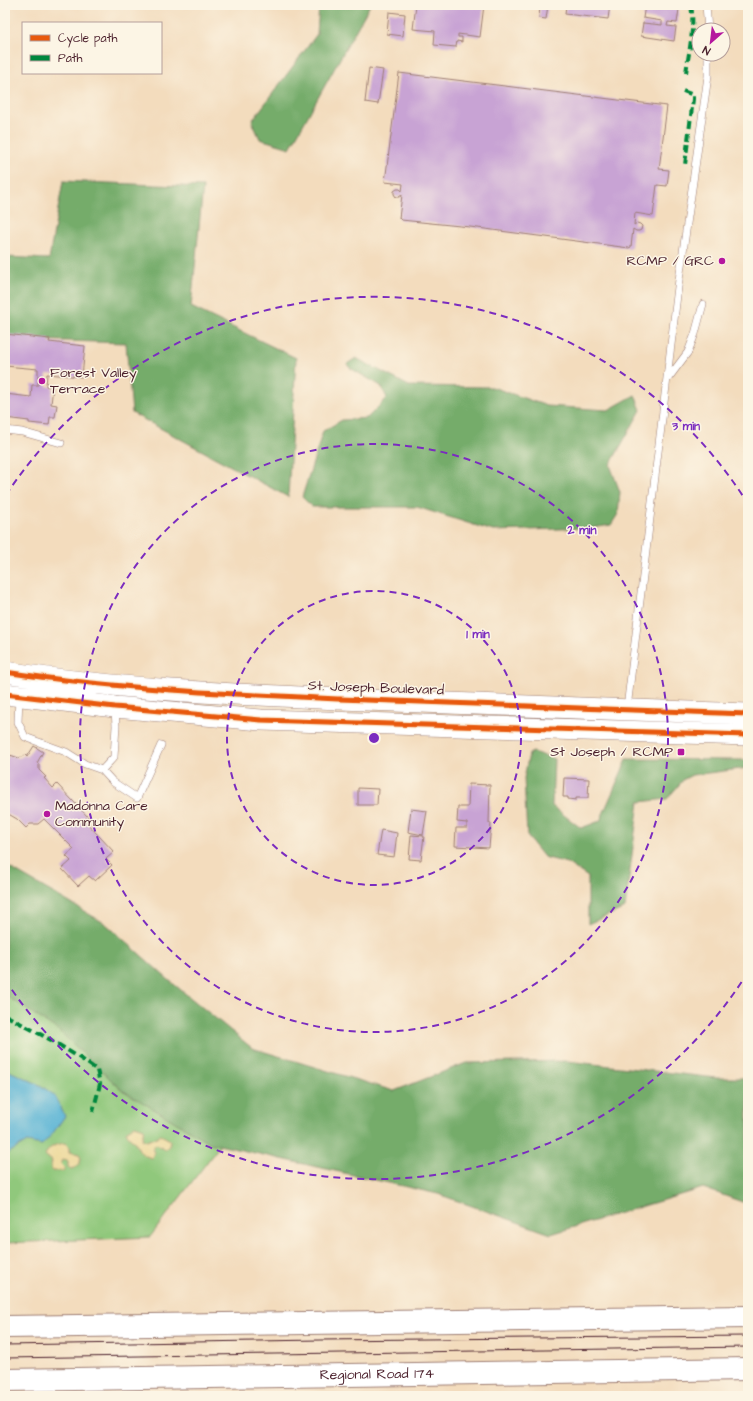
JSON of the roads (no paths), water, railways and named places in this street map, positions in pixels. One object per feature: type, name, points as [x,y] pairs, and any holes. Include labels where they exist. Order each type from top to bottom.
[{"type":"highway","points":[[5,1327],[748,1317]]},
{"type":"highway","name":"Regional Road 174","points":[[5,1380],[748,1370]]},
{"type":"main road","name":"St. Joseph Boulevard","points":[[5,672],[115,685],[257,695],[427,703],[626,721],[748,735]]},
{"type":"main road","points":[[115,685],[115,707]]},
{"type":"main road","name":"St. Joseph Boulevard","points":[[12,696],[261,720],[428,726],[626,721],[748,714]]},
{"type":"main road","points":[[427,703],[428,726]]},
{"type":"lane","points":[[706,5],[707,22]]},
{"type":"lane","points":[[626,721],[679,281],[708,76],[708,62]]},
{"type":"lane","points":[[667,380],[688,352],[695,334],[703,304]]},
{"type":"lane","points":[[5,430],[22,432],[61,443]]},
{"type":"lane","points":[[12,696],[18,722],[26,737],[66,752],[85,764],[102,770],[114,782],[136,798],[161,745]]},
{"type":"lane","points":[[102,770],[114,757],[116,726],[115,707]]},
{"type":"water","points":[[5,1069],[40,1085],[54,1095],[65,1116],[42,1145],[27,1142],[5,1155]]},
{"type":"tram line","points":[[5,1345],[748,1336]]},
{"type":"tram line","points":[[5,1358],[748,1347]]},
{"type":"place","name":"RCMP / GRC","points":[[722,261]]},
{"type":"place","name":"Forest Valley Terrace","points":[[42,381]]},
{"type":"place","name":"St Joseph / RCMP","points":[[681,752]]},
{"type":"place","name":"Madonna Care Community","points":[[47,814]]}]
